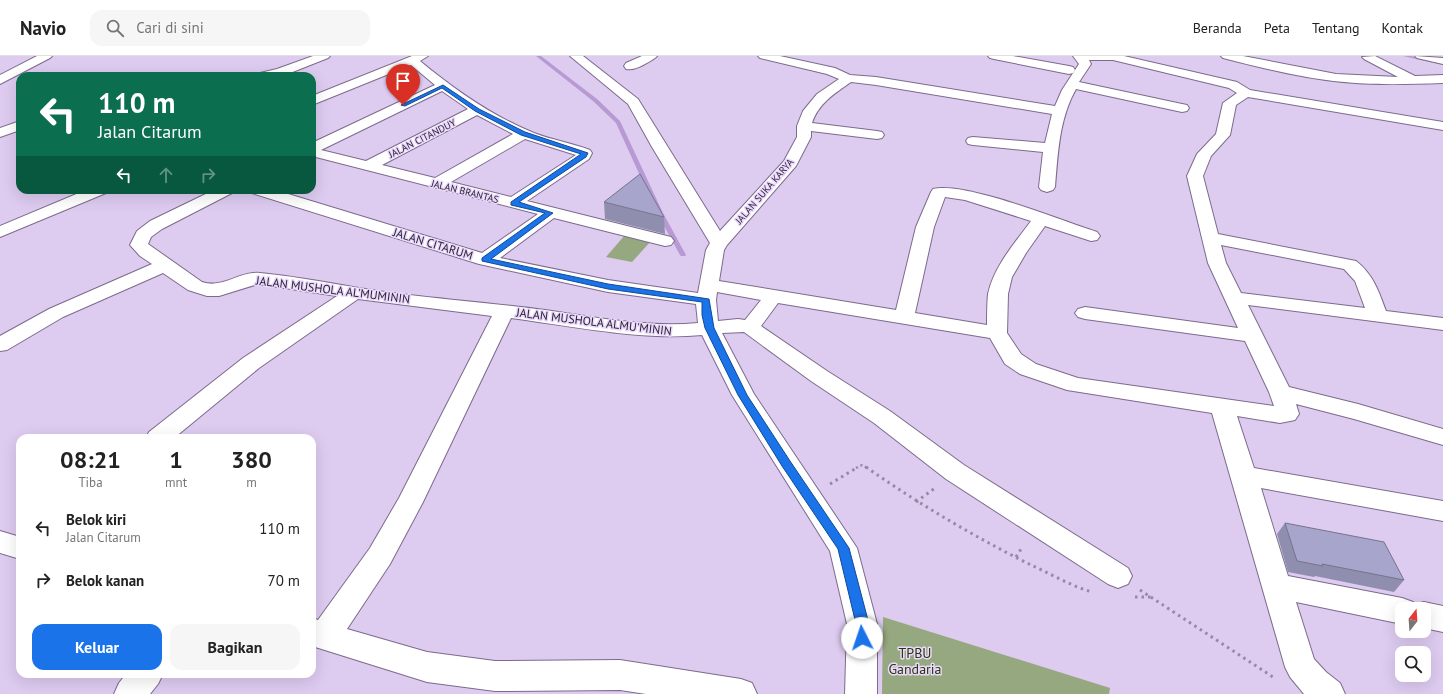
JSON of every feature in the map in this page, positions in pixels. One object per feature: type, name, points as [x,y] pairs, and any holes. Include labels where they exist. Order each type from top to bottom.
[{"type":"street","points":[[0,80],[46,56]]},
{"type":"street","points":[[258,72],[291,56]]},
{"type":"street","points":[[276,72],[324,56]]},
{"type":"street","points":[[576,56],[633,102],[659,147],[719,243]]},
{"type":"street","points":[[630,66],[651,56]]},
{"type":"street","points":[[764,56],[831,71],[848,78],[876,81],[1059,111]]},
{"type":"street","points":[[994,56],[1025,59],[1069,70]]},
{"type":"street","points":[[1065,56],[1119,58],[1233,85],[1246,93],[1443,126]]},
{"type":"street","points":[[1227,56],[1293,70],[1354,79],[1443,79]]},
{"type":"street","points":[[1421,56],[1443,61]]},
{"type":"street","points":[[1047,187],[1059,111],[1072,84],[1086,64],[1080,57]]},
{"type":"street","points":[[1368,57],[1412,80]]},
{"type":"street","points":[[316,99],[417,58],[443,86],[477,110],[523,134],[584,153],[584,156],[513,203]]},
{"type":"street","points":[[1293,70],[1306,62]]},
{"type":"street","points":[[1293,70],[1294,85]]},
{"type":"street","name":"JALAN SUKA KARYA","points":[[848,78],[822,97],[808,114],[804,126],[804,137],[791,162],[719,243],[715,250],[707,292],[706,315],[709,328],[743,395],[786,463],[843,548],[862,624],[861,694]]},
{"type":"street","points":[[1072,84],[1182,108]]},
{"type":"street","points":[[316,147],[443,86]]},
{"type":"street","points":[[1041,220],[1017,252],[1003,277],[998,294],[997,333],[1013,359],[1028,369],[1075,385],[1284,415],[1287,411],[1280,392],[1217,264],[1195,176],[1204,154],[1223,136],[1230,103],[1246,93]]},
{"type":"street","name":"JALAN CITANDUY","points":[[368,166],[477,110]]},
{"type":"street","points":[[804,126],[877,135]]},
{"type":"street","points":[[0,133],[16,127]]},
{"type":"street","points":[[437,184],[523,134]]},
{"type":"street","points":[[972,141],[1052,148]]},
{"type":"street","name":"JALAN BRANTAS","points":[[316,153],[665,241]]},
{"type":"street","points":[[904,318],[925,227],[939,192],[948,192],[978,198],[1091,236]]},
{"type":"street","points":[[0,232],[90,194]]},
{"type":"street","name":"JALAN MUSHOLA AL'MUMININ","points":[[218,194],[156,226],[143,235],[139,245],[146,252],[195,286],[207,290],[219,290],[258,278],[355,293],[504,311]]},
{"type":"street","name":"JALAN CITARUM","points":[[271,194],[485,260],[608,286],[774,295],[997,333]]},
{"type":"street","points":[[589,222],[606,208]]},
{"type":"street","points":[[485,260],[550,213]]},
{"type":"street","points":[[1211,238],[1350,265],[1356,269],[1361,276],[1378,316]]},
{"type":"street","points":[[0,345],[56,313],[165,265]]},
{"type":"street","points":[[163,434],[251,364],[355,293]]},
{"type":"street","points":[[774,295],[750,327],[819,376],[882,417],[955,472],[1123,586]]},
{"type":"street","points":[[1235,298],[1443,324]]},
{"type":"street","points":[[504,311],[410,502],[380,556],[319,634],[427,667],[495,676],[620,675],[741,694]]},
{"type":"street","name":"JALAN MUSHOLA ALMU'MININ","points":[[504,311],[661,331],[681,331],[738,325],[750,327]]},
{"type":"street","points":[[1084,312],[1252,336]]},
{"type":"street","points":[[1280,392],[1358,412],[1443,437]]},
{"type":"street","points":[[1222,407],[1301,667],[1315,683],[1329,694]]},
{"type":"street","points":[[1244,476],[1443,511]]},
{"type":"street","points":[[0,542],[16,547]]},
{"type":"street","points":[[1277,586],[1395,610]]},
{"type":"street","points":[[1431,616],[1443,619]]},
{"type":"street","points":[[130,694],[144,678]]},
{"type":"path","points":[[808,495],[862,465],[916,502],[977,537],[1038,569],[1085,590],[1098,594]]},
{"type":"path","points":[[1123,586],[1151,597],[1255,664],[1278,681]]},
{"type":"path","points":[[1123,586],[1151,597]]},
{"type":"green space","points":[[625,235],[651,241],[632,262],[606,257]]},
{"type":"green space","name":"TPBU Gandaria","points":[[883,617],[1110,688],[1109,694],[882,694]]},
{"type":"building","points":[[640,174],[664,217],[604,202]]},
{"type":"building","points":[[1285,523],[1384,542],[1404,580],[1322,564],[1323,566],[1297,561]]},
{"type":"waterway","points":[[538,56],[595,100],[618,122],[660,213],[683,255]]},
{"type":"waterway","points":[[1405,56],[1443,64]]},
{"type":"route","points":[[403,105],[443,86],[477,110],[523,134],[584,153],[584,156],[513,203],[550,213],[485,260],[608,286],[706,300],[706,315],[709,328],[743,395],[786,463],[843,548],[862,624],[862,638]]}]
